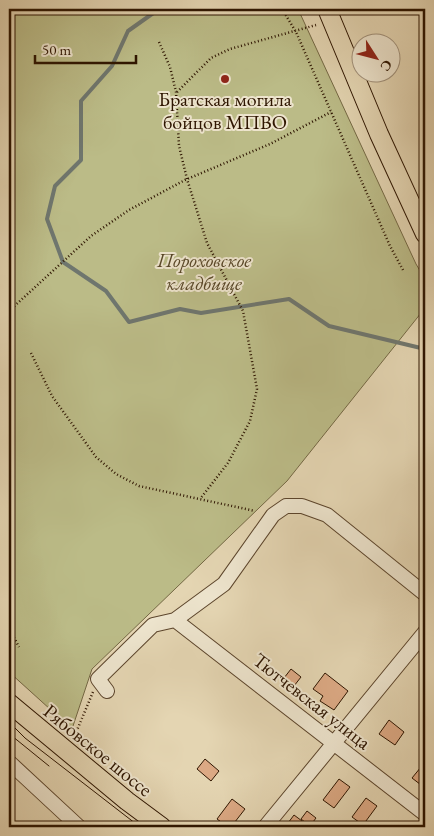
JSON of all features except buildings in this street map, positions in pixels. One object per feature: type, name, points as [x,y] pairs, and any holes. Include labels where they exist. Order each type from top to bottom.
[{"type":"main road","points":[[327,9],[379,134],[425,234]]},
{"type":"main road","name":"Рябовское шоссе","points":[[9,703],[112,790],[162,827]]},
{"type":"street","points":[[107,691],[98,679],[142,634],[158,623],[175,620],[224,584],[273,515],[286,506],[302,506],[327,515],[425,594]]},
{"type":"street","name":"Тютчевская улица","points":[[175,620],[425,814]]},
{"type":"street","points":[[265,827],[425,632]]},
{"type":"street","points":[[9,762],[79,827]]},
{"type":"path","points":[[282,9],[296,32],[402,270]]},
{"type":"path","points":[[176,92],[211,58],[230,49],[316,25]]},
{"type":"path","points":[[159,42],[170,67],[176,92],[179,146],[187,179],[208,243],[239,301],[257,389],[250,421],[228,463],[200,499]]},
{"type":"path","points":[[9,311],[91,236],[129,210],[187,179],[270,144],[331,112]]},
{"type":"path","points":[[30,353],[52,396],[96,457],[116,474],[139,486],[256,511]]},
{"type":"path","points":[[9,628],[19,647]]},
{"type":"path","points":[[76,735],[98,679]]},
{"type":"green space","name":"Пороховское кладбище","points":[[9,9],[298,9],[416,264],[425,279],[425,308],[287,481],[92,669],[72,729],[9,672]]},
{"type":"waterway","points":[[159,9],[128,31],[112,66],[81,101],[81,160],[55,186],[47,219],[63,262],[106,291],[129,322],[180,309],[201,313],[289,299],[329,326],[425,349]]},
{"type":"tram line","points":[[9,722],[25,738],[140,827]]},
{"type":"tram line","points":[[12,736],[49,766]]},
{"type":"place","name":"Братская могила бойцов МПВО","points":[[225,79]]}]
